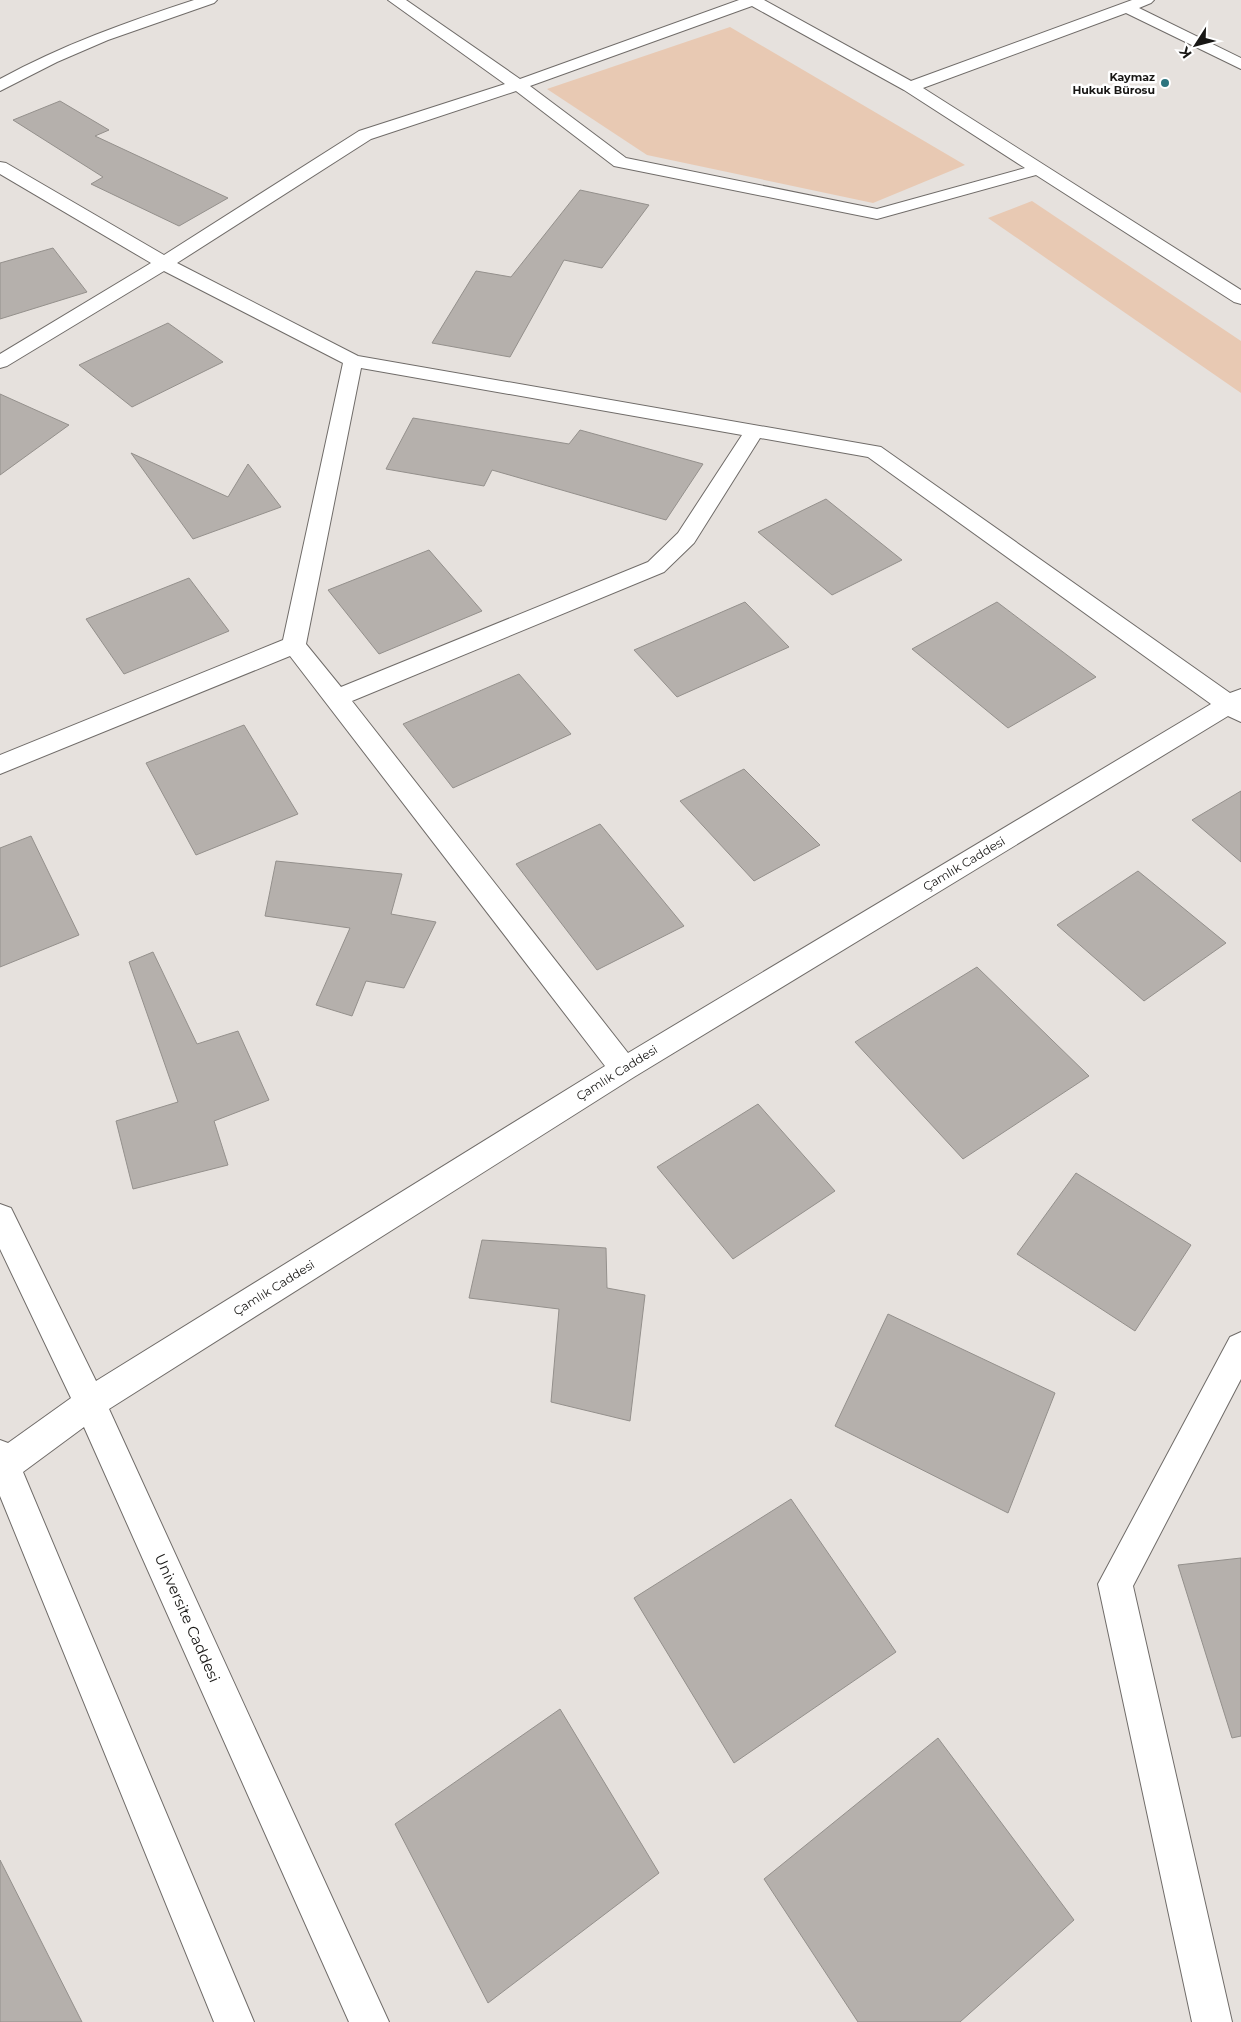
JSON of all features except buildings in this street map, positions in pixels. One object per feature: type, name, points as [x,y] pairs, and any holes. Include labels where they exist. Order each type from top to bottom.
[{"type":"street","points":[[0,86],[46,60],[84,43],[209,0]]},
{"type":"street","points":[[396,0],[518,85],[620,162],[877,214],[1039,169]]},
{"type":"street","points":[[0,362],[164,263],[365,135],[518,85],[753,0],[910,87],[1241,298]]},
{"type":"street","points":[[910,87],[1146,0]]},
{"type":"street","points":[[1126,7],[1241,64]]},
{"type":"street","points":[[0,167],[164,263],[353,361],[874,452],[1237,705]]},
{"type":"street","points":[[294,645],[353,361]]},
{"type":"street","points":[[338,698],[656,567],[686,538],[755,431]]},
{"type":"street","points":[[294,645],[338,698],[624,1069]]},
{"type":"street","points":[[0,765],[294,645]]},
{"type":"street","name":"Çamlık Caddesi","points":[[1,1464],[90,1403],[624,1069],[1237,705]]},
{"type":"street","name":"Universite Caddesi","points":[[0,1217],[90,1403],[369,2022]]},
{"type":"street","points":[[1212,2022],[1115,1584],[1241,1346]]},
{"type":"street","points":[[1,1464],[234,2022]]},
{"type":"shaded area","points":[[730,27],[965,165],[873,203],[647,155],[547,89]]},
{"type":"shaded area","points":[[1032,201],[1241,341],[1241,393],[988,218]]},
{"type":"place","name":"Kaymaz Hukuk Bürosu","points":[[1165,83]]}]
